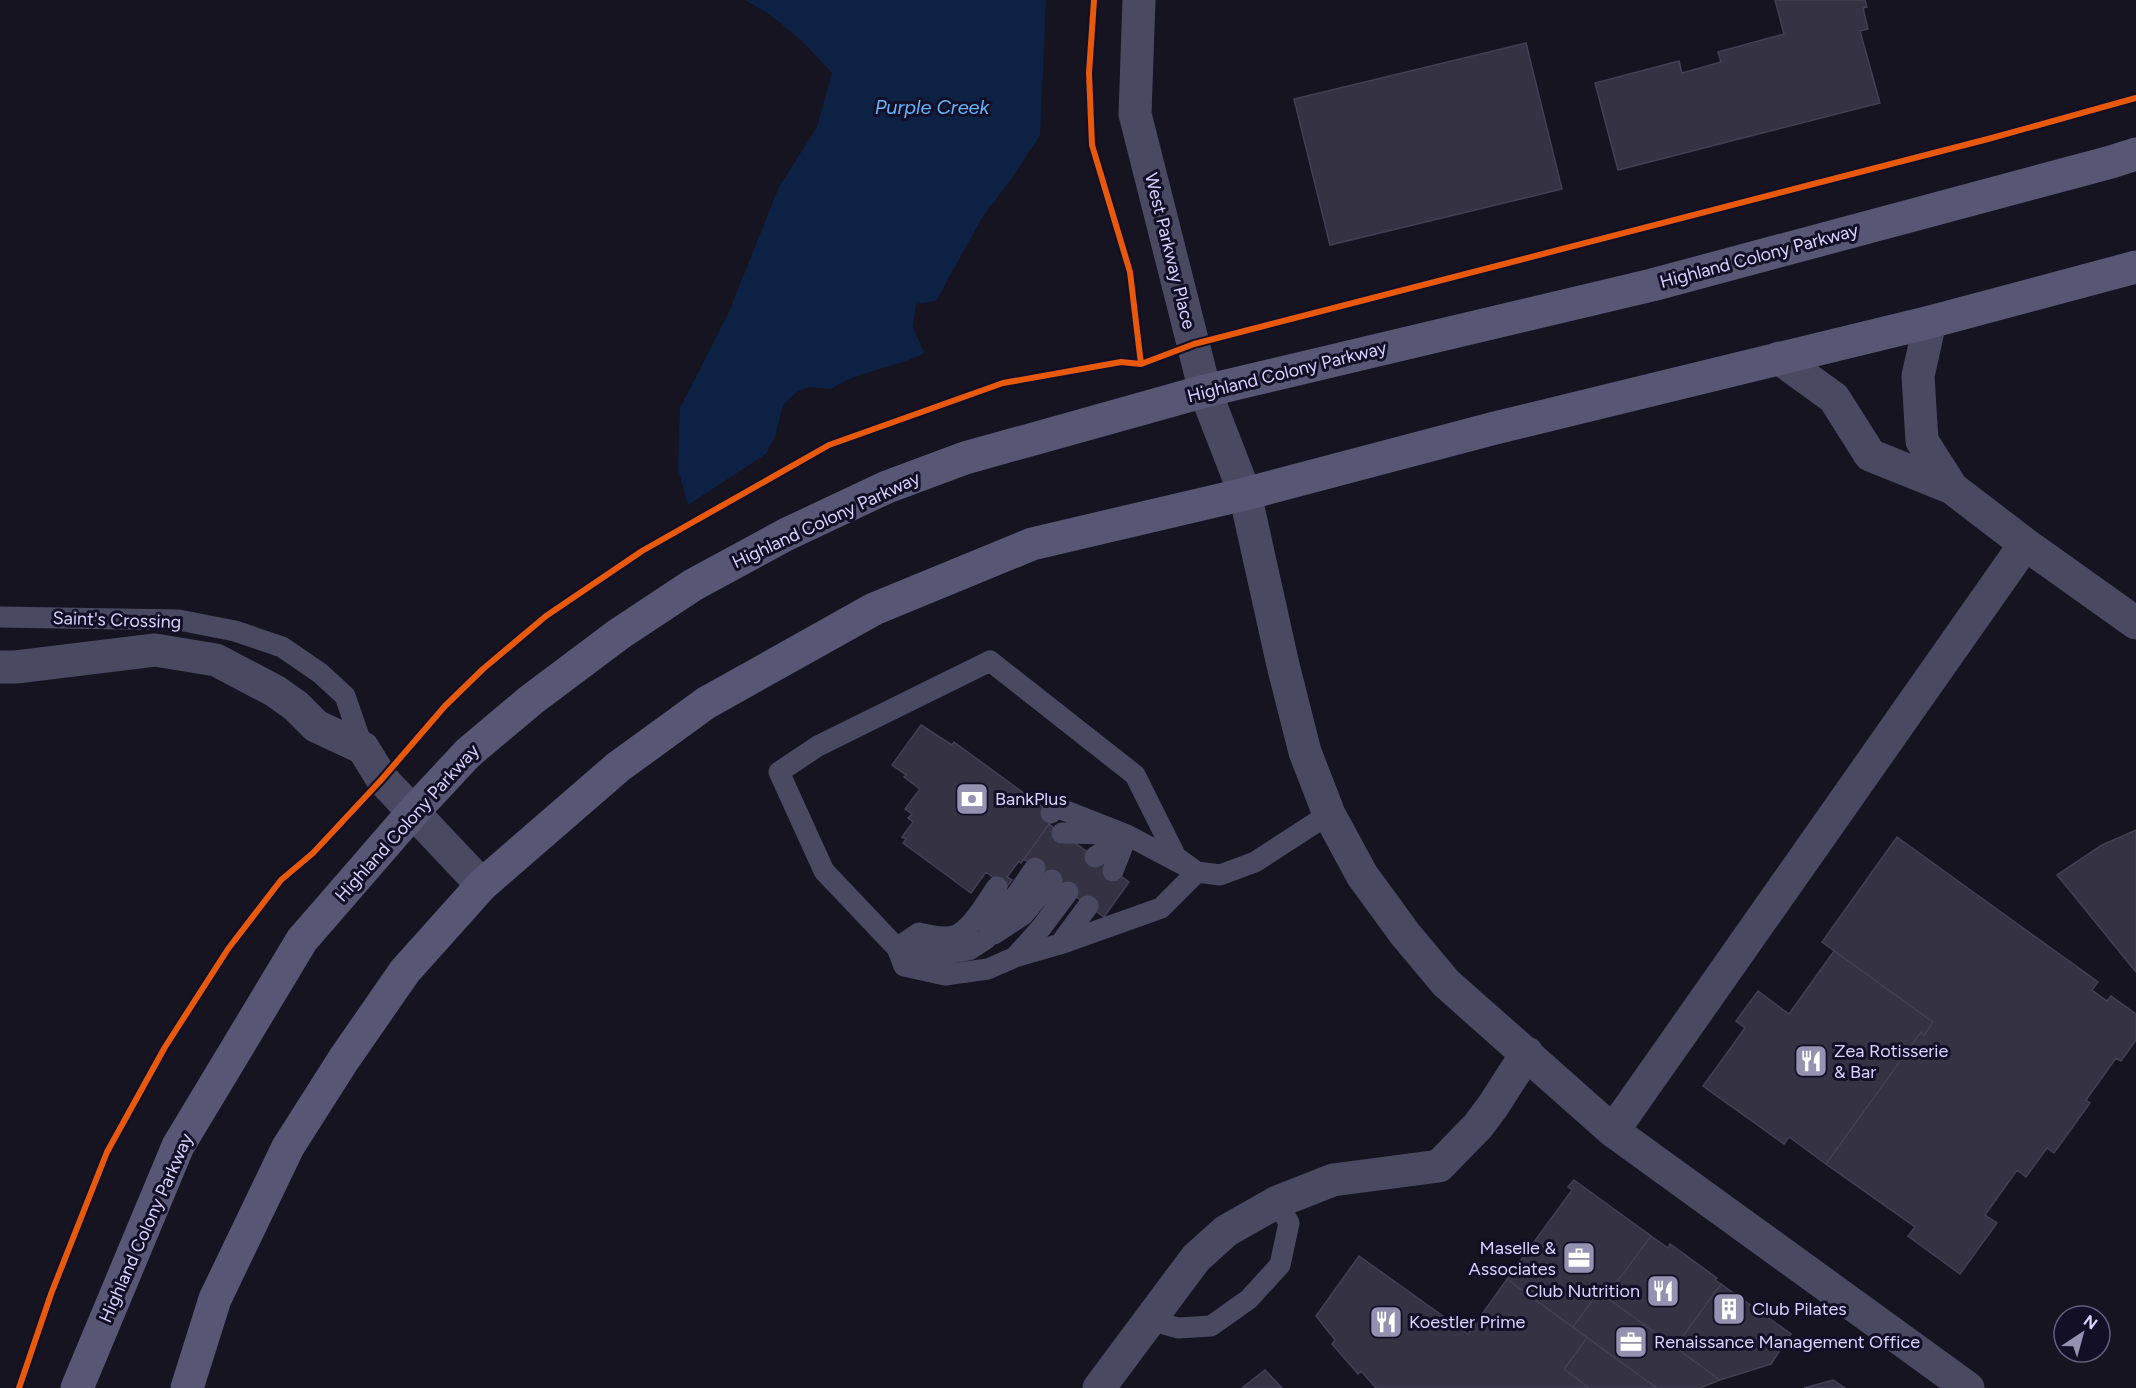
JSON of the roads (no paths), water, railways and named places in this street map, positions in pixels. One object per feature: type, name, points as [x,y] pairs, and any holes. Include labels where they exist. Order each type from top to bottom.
[{"type":"street","name":"West Parkway Place","points":[[1139,0],[1135,114],[1205,391],[1245,494],[1302,741],[1329,814],[1362,875],[1405,934],[1446,983],[1613,1131],[1968,1388]]},
{"type":"street","name":"Highland Colony Parkway","points":[[77,1388],[178,1146],[302,940],[413,812],[468,753],[531,700],[619,634],[693,585],[787,534],[887,487],[965,458],[1205,391],[1652,285],[2136,154]]},
{"type":"street","points":[[187,1388],[215,1299],[288,1147],[344,1059],[405,971],[482,885],[618,767],[706,703],[874,609],[1032,544],[1245,494],[1495,428],[1930,322],[2136,267]]},
{"type":"street","points":[[1930,322],[1918,376],[1922,441],[1952,488]]},
{"type":"street","points":[[1779,358],[1834,398],[1870,455],[1952,488],[2025,544],[2136,623]]},
{"type":"street","points":[[1613,1131],[2025,544]]},
{"type":"street","name":"Saint's Crossing","points":[[0,667],[155,650],[216,660],[275,691],[296,706],[316,726],[363,748]]},
{"type":"street","points":[[363,748],[382,779],[482,885]]},
{"type":"street","points":[[1099,1388],[1196,1258],[1226,1231],[1277,1202],[1333,1180],[1439,1166],[1478,1126],[1527,1053]]},
{"type":"lane","name":"Saint's Crossing","points":[[0,617],[179,620],[235,631],[282,647],[320,673],[345,696],[363,748]]},
{"type":"lane","points":[[990,661],[1136,776],[1176,857],[1197,872],[1161,908],[1060,944],[1015,957],[988,969],[945,975],[904,966],[897,948],[825,871],[779,772],[818,746],[990,661]]},
{"type":"lane","points":[[1051,813],[1056,807],[1126,835],[1197,872],[1220,875],[1255,862],[1329,814]]},
{"type":"lane","points":[[1126,835],[1079,845],[1126,835]]},
{"type":"lane","points":[[1113,871],[1126,835]]},
{"type":"lane","points":[[897,948],[938,955],[969,950],[986,939],[1052,880],[1041,928],[1015,957]]},
{"type":"lane","points":[[897,948],[919,933],[955,936],[968,926],[997,887]]},
{"type":"lane","points":[[1060,944],[1088,906]]},
{"type":"lane","points":[[1149,1320],[1178,1328],[1211,1326],[1249,1299],[1280,1265],[1289,1223],[1277,1202]]},
{"type":"water","name":"Purple Creek","points":[[744,0],[1046,0],[1040,135],[1012,178],[983,216],[936,301],[916,304],[913,327],[924,353],[853,378],[832,389],[808,387],[797,392],[783,405],[775,437],[766,454],[688,505],[678,469],[680,408],[728,314],[779,187],[817,127],[832,73],[791,32]]},
{"type":"place","name":"BankPlus","points":[[972,799]]},
{"type":"place","name":"Zea Rotisserie & Bar","points":[[1811,1061]]},
{"type":"place","name":"Maselle & Associates","points":[[1579,1258]]},
{"type":"place","name":"Club Nutrition","points":[[1663,1291]]},
{"type":"place","name":"Club Pilates","points":[[1729,1309]]},
{"type":"place","name":"Koestler Prime","points":[[1386,1322]]},
{"type":"place","name":"Renaissance Management Office","points":[[1631,1342]]}]
